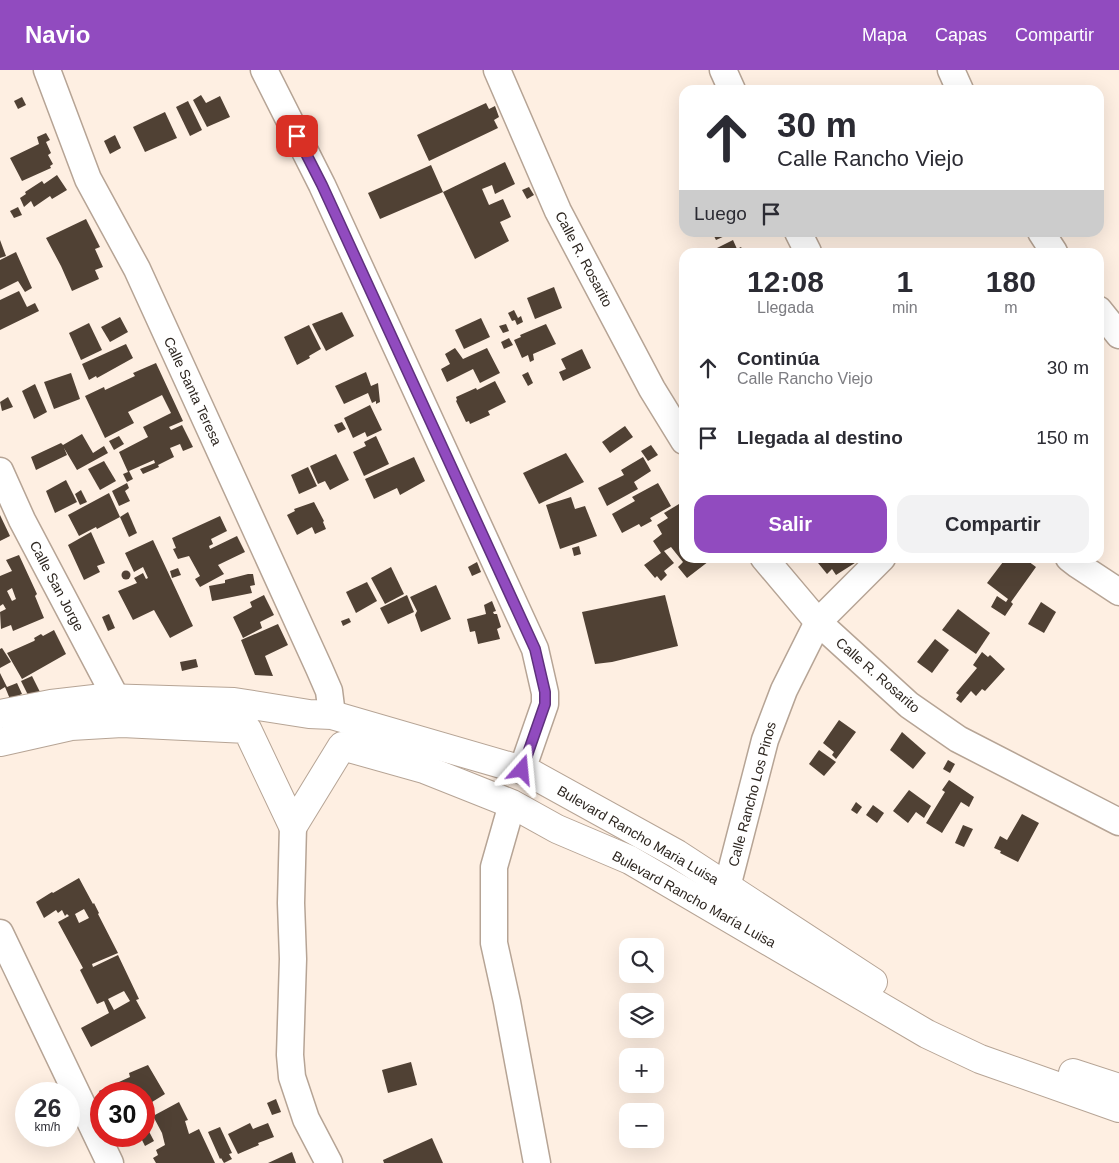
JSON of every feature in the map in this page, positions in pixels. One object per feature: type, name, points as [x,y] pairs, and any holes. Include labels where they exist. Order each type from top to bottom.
[{"type":"street","name":"Calle Santa Teresa","points":[[47,70],[88,180],[137,269],[319,668],[329,691],[332,715]]},
{"type":"street","points":[[264,70],[338,222],[535,649],[541,669],[545,704],[522,770]]},
{"type":"street","name":"Calle R. Rosarito","points":[[497,70],[558,211],[652,389],[679,433]]},
{"type":"street","points":[[723,70],[730,85]]},
{"type":"street","points":[[951,70],[958,85]]},
{"type":"street","points":[[1044,237],[1051,248]]},
{"type":"street","name":"Calle San Jorge","points":[[0,472],[22,520],[116,698]]},
{"type":"street","name":"Calle R. Rosarito","points":[[768,563],[818,622],[908,705],[958,739],[1119,822]]},
{"type":"street","name":"Calle Rancho Los Pinos","points":[[727,886],[765,740],[784,690],[818,622],[877,563]]},
{"type":"street","points":[[1075,563],[1119,592]]},
{"type":"street","name":"Bulevard Rancho Maria Luisa","points":[[0,714],[51,704],[104,698],[234,702],[309,714],[332,715],[522,770],[677,854],[872,981],[959,1030],[1033,1061],[1119,1088]]},
{"type":"street","points":[[0,742],[71,726],[122,723],[247,729],[293,826],[291,903],[293,959],[290,1055],[292,1077],[306,1119],[329,1163]]},
{"type":"street","name":"Bulevard Rancho María Luisa","points":[[293,826],[342,746],[424,769],[512,804],[557,829],[630,860],[927,1034],[980,1060],[1119,1108]]},
{"type":"street","points":[[512,804],[494,867],[494,943],[537,1163]]},
{"type":"street","points":[[0,933],[110,1163]]},
{"type":"building","points":[[201,95],[206,103],[220,96],[230,117],[207,127],[193,100]]},
{"type":"building","points":[[22,97],[26,105],[18,109],[14,101]]},
{"type":"building","points":[[188,101],[202,130],[190,136],[176,107]]},
{"type":"building","points":[[486,103],[489,109],[495,106],[499,117],[494,120],[498,128],[429,161],[417,135]]},
{"type":"building","points":[[165,112],[177,138],[145,152],[133,127]]},
{"type":"building","points":[[46,133],[50,140],[46,142],[51,153],[48,155],[53,164],[50,166],[51,168],[22,181],[10,158],[39,144],[37,137]]},
{"type":"building","points":[[115,135],[121,148],[110,154],[104,141]]},
{"type":"building","points":[[505,162],[515,184],[495,194],[492,185],[482,189],[489,205],[503,199],[511,217],[500,222],[509,241],[475,259],[443,192]]},
{"type":"building","points":[[431,165],[443,192],[380,219],[368,193]]},
{"type":"building","points":[[57,175],[67,190],[52,199],[50,196],[34,207],[31,201],[24,207],[20,198],[26,194],[25,192],[42,181],[44,184]]},
{"type":"building","points":[[529,187],[534,195],[527,199],[522,190]]},
{"type":"building","points":[[18,207],[22,215],[14,218],[10,211]]},
{"type":"building","points":[[86,219],[100,247],[95,249],[103,267],[95,270],[99,279],[72,291],[46,238]]},
{"type":"building","points":[[0,240],[6,256],[0,258]]},
{"type":"building","points":[[733,240],[737,248],[717,248]]},
{"type":"building","points":[[16,252],[32,288],[25,292],[18,281],[0,290],[0,260]]},
{"type":"building","points":[[554,287],[562,308],[535,319],[527,298]]},
{"type":"building","points":[[19,291],[27,307],[35,303],[39,311],[0,330],[0,300]]},
{"type":"building","points":[[514,310],[518,318],[521,316],[523,322],[517,325],[515,320],[512,321],[508,313]]},
{"type":"building","points":[[342,312],[354,336],[326,351],[312,324]]},
{"type":"building","points":[[120,317],[128,332],[110,342],[101,327]]},
{"type":"building","points":[[481,318],[490,337],[464,349],[455,330]]},
{"type":"building","points":[[89,323],[102,350],[81,360],[69,333]]},
{"type":"building","points":[[506,324],[509,331],[503,333],[499,326]]},
{"type":"building","points":[[546,324],[556,344],[533,354],[534,360],[530,362],[528,355],[522,358],[514,340],[521,337],[520,335]]},
{"type":"building","points":[[309,325],[321,349],[297,365],[284,337]]},
{"type":"building","points":[[509,338],[513,345],[504,349],[501,342]]},
{"type":"building","points":[[126,344],[133,358],[97,378],[96,376],[89,380],[82,364]]},
{"type":"building","points":[[455,348],[463,359],[487,348],[500,373],[480,383],[473,369],[447,382],[441,369],[450,364],[445,354]]},
{"type":"building","points":[[582,349],[591,368],[563,381],[559,372],[566,369],[561,359]]},
{"type":"building","points":[[156,363],[183,421],[169,427],[171,430],[182,425],[193,447],[183,451],[180,444],[170,448],[174,457],[158,465],[159,467],[143,474],[140,469],[155,463],[154,460],[129,471],[133,479],[127,482],[123,474],[128,472],[119,452],[148,437],[143,427],[171,413],[162,395],[128,412],[134,423],[105,438],[85,396],[104,387],[105,390],[135,376],[133,373]]},
{"type":"building","points":[[366,372],[371,386],[378,383],[380,402],[372,403],[368,393],[344,404],[335,386]]},
{"type":"building","points":[[528,372],[533,383],[528,386],[522,375]]},
{"type":"building","points":[[71,373],[80,399],[54,409],[44,382]]},
{"type":"building","points":[[495,381],[506,402],[488,411],[490,415],[470,424],[469,421],[466,422],[456,397]]},
{"type":"building","points":[[35,384],[47,412],[34,419],[22,391]]},
{"type":"building","points":[[8,397],[13,407],[2,411],[0,402]]},
{"type":"building","points":[[370,405],[382,430],[367,437],[365,432],[353,438],[344,418]]},
{"type":"building","points":[[342,422],[346,429],[338,433],[334,425]]},
{"type":"building","points":[[625,426],[633,437],[610,453],[602,442]]},
{"type":"building","points":[[82,434],[93,453],[104,446],[108,453],[77,470],[64,448],[67,455],[36,470],[31,457],[61,443],[63,445]]},
{"type":"building","points":[[119,436],[124,444],[114,450],[109,441]]},
{"type":"building","points":[[376,436],[389,464],[364,476],[353,452],[366,446],[364,442]]},
{"type":"building","points":[[651,445],[658,455],[648,461],[641,451]]},
{"type":"building","points":[[566,453],[584,482],[539,504],[523,473]]},
{"type":"building","points":[[336,454],[349,480],[330,490],[325,481],[318,484],[310,466]]},
{"type":"building","points":[[414,457],[425,481],[400,495],[397,488],[374,499],[365,479]]},
{"type":"building","points":[[643,457],[651,471],[634,482],[638,489],[607,506],[598,488],[624,475],[621,470]]},
{"type":"building","points":[[104,461],[116,481],[100,490],[88,469]]},
{"type":"building","points":[[308,467],[317,486],[299,494],[291,475]]},
{"type":"building","points":[[66,480],[77,502],[55,513],[46,491]]},
{"type":"building","points":[[127,483],[129,488],[125,491],[130,501],[119,506],[112,491]]},
{"type":"building","points":[[658,483],[671,506],[650,518],[652,521],[641,527],[639,524],[622,533],[612,514],[635,501],[632,497]]},
{"type":"building","points":[[81,490],[87,502],[80,505],[75,494]]},
{"type":"building","points":[[109,493],[120,517],[79,536],[68,515]]},
{"type":"building","points":[[571,497],[575,509],[585,506],[597,536],[560,549],[546,505]]},
{"type":"building","points":[[314,502],[326,529],[315,534],[312,527],[297,535],[287,515],[295,511],[294,509]]},
{"type":"building","points":[[679,504],[679,557],[671,547],[664,551],[674,563],[664,571],[667,575],[661,581],[657,576],[655,578],[644,565],[661,553],[653,541],[662,534],[657,525],[668,518],[664,513]]},
{"type":"building","points":[[128,512],[137,533],[129,537],[120,517]]},
{"type":"building","points":[[0,515],[10,536],[0,541]]},
{"type":"building","points":[[220,516],[227,531],[211,539],[213,544],[209,546],[210,549],[237,536],[245,552],[218,565],[224,574],[200,587],[195,579],[200,576],[189,556],[178,559],[173,549],[176,548],[172,538]]},
{"type":"building","points":[[91,532],[105,563],[97,566],[100,572],[84,580],[68,545]]},
{"type":"building","points":[[153,540],[193,626],[170,638],[154,610],[133,620],[118,591],[137,583],[134,578],[143,573],[146,579],[148,578],[143,567],[134,572],[125,553]]},
{"type":"building","points":[[579,546],[581,554],[574,556],[572,548]]},
{"type":"building","points":[[19,555],[37,594],[35,596],[44,618],[13,631],[11,625],[1,629],[0,612],[6,609],[3,604],[0,606],[0,576],[12,571],[6,560]],"holes":[[[12,588],[16,599],[12,601],[7,591]]]},
{"type":"building","points":[[477,562],[481,572],[472,576],[468,567]]},
{"type":"building","points":[[682,563],[706,563],[687,578],[678,567]]},
{"type":"building","points":[[818,563],[855,563],[836,575],[832,569],[827,574]]},
{"type":"building","points":[[1002,563],[1031,563],[1036,567],[1011,602],[1013,604],[1005,616],[991,607],[997,596],[1006,602],[1008,599],[987,583]]},
{"type":"building","points":[[391,567],[404,594],[385,604],[371,578]]},
{"type":"building","points":[[178,568],[181,575],[172,578],[170,571]]},
{"type":"building","points":[[126,570],[131,575],[126,580],[121,575]]},
{"type":"building","points":[[253,574],[255,585],[250,586],[252,593],[212,601],[209,586],[225,583],[225,580]]},
{"type":"building","points":[[367,582],[377,601],[356,613],[346,592]]},
{"type":"building","points":[[436,585],[451,619],[421,632],[415,615],[417,611],[410,597]]},
{"type":"building","points":[[264,595],[274,615],[260,622],[262,628],[243,638],[233,617],[252,607],[250,602]]},
{"type":"building","points":[[407,595],[414,612],[388,624],[380,608]]},
{"type":"building","points":[[665,595],[678,646],[612,662],[595,664],[582,612]]},
{"type":"building","points":[[492,601],[496,611],[493,612],[497,614],[501,627],[497,629],[500,639],[478,644],[475,631],[470,632],[467,619],[486,614],[484,605]]},
{"type":"building","points":[[1041,602],[1056,612],[1044,633],[1028,624]]},
{"type":"building","points":[[958,609],[990,633],[976,654],[942,630]]},
{"type":"building","points":[[109,614],[115,628],[108,631],[102,617]]},
{"type":"building","points":[[349,618],[351,622],[343,626],[341,621]]},
{"type":"building","points":[[278,624],[288,645],[265,656],[273,676],[255,675],[241,640]]},
{"type":"building","points":[[54,630],[66,654],[22,679],[7,653],[34,641],[34,638],[41,634],[43,636]]},
{"type":"building","points":[[935,639],[949,650],[932,673],[917,662]]},
{"type":"building","points":[[2,648],[11,662],[0,668],[0,649]]},
{"type":"building","points":[[982,652],[988,657],[990,655],[1005,669],[985,691],[982,689],[976,696],[971,691],[961,703],[956,699],[959,695],[956,693],[977,668],[973,665]]},
{"type":"building","points":[[196,659],[198,667],[182,671],[180,662]]},
{"type":"building","points":[[0,673],[7,687],[17,683],[22,694],[10,699],[5,687],[0,690]]},
{"type":"building","points":[[32,676],[40,692],[29,697],[21,681]]},
{"type":"building","points":[[839,720],[856,732],[836,759],[832,755],[834,752],[823,743]]},
{"type":"building","points":[[902,732],[926,753],[913,769],[890,750]]},
{"type":"building","points":[[819,750],[836,762],[824,776],[809,764]]},
{"type":"building","points":[[948,760],[955,764],[950,773],[943,769]]},
{"type":"building","points":[[949,780],[974,797],[969,807],[961,802],[942,833],[926,823],[945,792],[942,790]]},
{"type":"building","points":[[909,790],[931,806],[924,818],[916,812],[908,823],[893,811]]},
{"type":"building","points":[[856,802],[862,807],[857,814],[851,810]]},
{"type":"building","points":[[873,805],[884,813],[877,823],[866,815]]},
{"type":"building","points":[[1022,814],[1039,823],[1018,862],[994,848],[1000,836],[1007,840]]},
{"type":"building","points":[[963,825],[973,829],[964,847],[955,843]]},
{"type":"building","points":[[79,878],[94,903],[118,953],[92,964],[93,967],[118,955],[139,999],[136,1000],[146,1018],[91,1047],[81,1028],[109,1013],[104,1001],[97,1004],[80,970],[83,968],[58,922],[69,916],[67,914],[65,916],[62,910],[58,913],[56,910],[44,918],[36,902]],"holes":[[[84,909],[89,918],[79,923],[75,914]],[[124,991],[130,1001],[114,1010],[108,999]]]},
{"type":"building","points":[[411,1062],[417,1085],[388,1093],[382,1070]]},
{"type":"building","points":[[148,1065],[165,1094],[155,1100],[155,1082],[119,1082],[130,1077],[129,1073]]},
{"type":"building","points":[[276,1099],[281,1112],[272,1115],[267,1103]]},
{"type":"building","points":[[179,1102],[188,1120],[185,1121],[189,1134],[199,1129],[215,1163],[156,1163],[153,1158],[158,1155],[156,1150],[165,1145],[162,1133],[155,1120],[155,1115]]},
{"type":"building","points":[[250,1123],[253,1129],[268,1123],[274,1137],[238,1154],[228,1134]]},
{"type":"building","points":[[220,1127],[232,1153],[229,1154],[232,1159],[224,1163],[220,1159],[208,1132]]},
{"type":"building","points":[[432,1138],[443,1163],[384,1163],[383,1160]]},
{"type":"building","points":[[292,1152],[296,1163],[268,1163]]},
{"type":"route","points":[[297,136],[322,185],[535,649],[541,669],[545,704],[522,770]]}]
